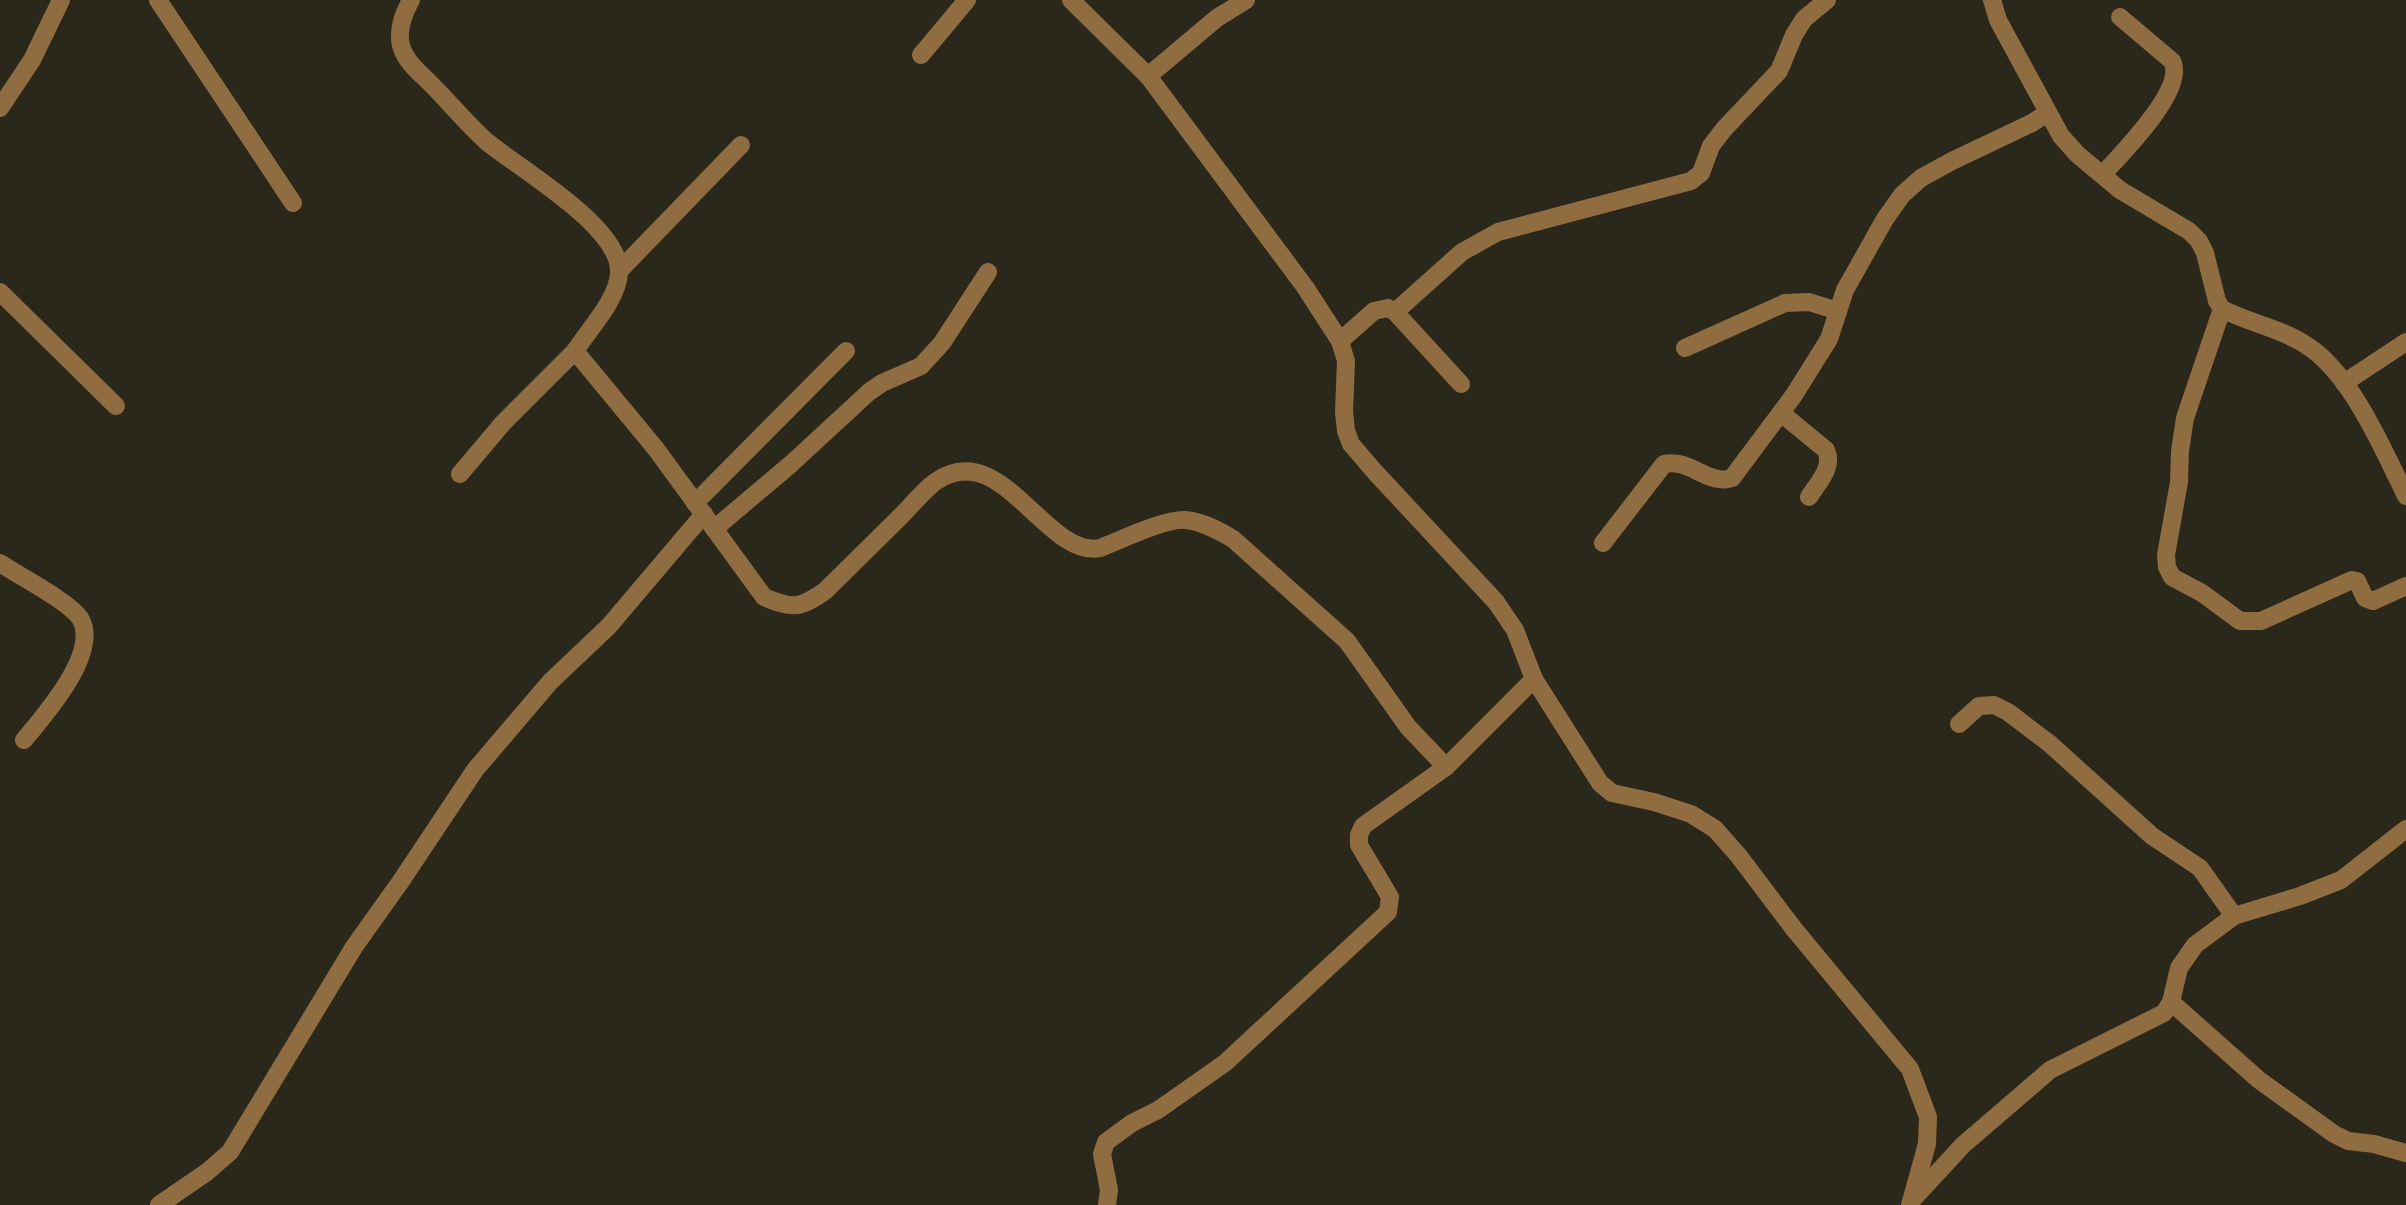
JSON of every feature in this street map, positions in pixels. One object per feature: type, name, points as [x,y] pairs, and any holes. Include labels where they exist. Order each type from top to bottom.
[{"type":"street","points":[[0,108],[32,60],[61,0]]},
{"type":"street","points":[[158,0],[293,203]]},
{"type":"street","points":[[411,0],[402,18],[400,42],[408,61],[485,140],[568,202],[595,226],[613,252],[620,270],[618,286],[575,351],[503,423],[460,474]]},
{"type":"street","points":[[921,55],[967,0]]},
{"type":"street","points":[[1072,0],[1148,76],[1305,287],[1340,341],[1346,361],[1344,412],[1346,432],[1351,444],[1496,602],[1514,630],[1534,679],[1600,783],[1612,793],[1691,814],[1715,830],[1910,1069],[1928,1117],[1927,1144],[1910,1203]]},
{"type":"street","points":[[1148,76],[1217,18],[1246,0]]},
{"type":"street","points":[[1395,312],[1462,252],[1498,232],[1691,181],[1702,173],[1711,146],[1724,129],[1779,71],[1804,19],[1827,0]]},
{"type":"street","points":[[1993,0],[1998,20],[2061,136],[2077,154],[2120,190],[2189,231],[2199,241],[2222,309],[2304,343],[2317,352],[2344,383],[2377,436],[2406,496]]},
{"type":"street","points":[[2103,174],[2144,129],[2164,101],[2176,76],[2172,61],[2119,17]]},
{"type":"street","points":[[1603,543],[1664,464],[1684,463],[1715,479],[1732,478],[1781,413],[1829,339],[1846,290],[1885,219],[1902,195],[1921,178],[1952,160],[2032,123],[2047,113]]},
{"type":"street","points":[[620,270],[741,145]]},
{"type":"street","points":[[715,530],[869,392],[882,383],[921,366],[942,343],[988,272]]},
{"type":"street","points":[[0,292],[116,406]]},
{"type":"street","points":[[1685,348],[1786,303],[1809,302],[1838,311]]},
{"type":"street","points":[[1340,341],[1374,311],[1382,308],[1395,312],[1461,384]]},
{"type":"street","points":[[2222,309],[2185,418],[2179,482],[2166,555],[2167,567],[2172,577],[2202,593],[2240,621],[2261,621],[2352,580],[2357,581],[2365,598],[2373,601],[2406,586]]},
{"type":"street","points":[[2344,383],[2406,342]]},
{"type":"street","points":[[575,351],[656,449],[764,597],[786,607],[807,604],[825,592],[936,481],[963,472],[998,481],[1069,543],[1088,551],[1171,522],[1185,520],[1212,527],[1233,539],[1347,641],[1408,727],[1446,767]]},
{"type":"street","points":[[159,1205],[230,1152],[354,947],[475,770],[550,682],[609,626],[699,509],[846,351]]},
{"type":"street","points":[[1781,413],[1826,450],[1829,456],[1829,465],[1809,497]]},
{"type":"street","points":[[0,563],[68,607],[79,617],[84,629],[84,642],[60,697],[24,740]]},
{"type":"street","points":[[1107,1205],[1110,1189],[1102,1154],[1106,1142],[1225,1063],[1388,912],[1390,897],[1359,845],[1363,826],[1446,767],[1534,679]]},
{"type":"street","points":[[1959,724],[1979,706],[1994,705],[2008,712],[2050,744],[2152,836],[2200,868],[2234,916]]},
{"type":"street","points":[[1910,1203],[1963,1145],[2050,1070],[2164,1013],[2171,1002],[2179,968],[2195,945],[2234,916],[2341,880],[2406,829]]},
{"type":"street","points":[[2171,1002],[2259,1080],[2334,1134],[2348,1141],[2374,1144],[2406,1153]]}]
